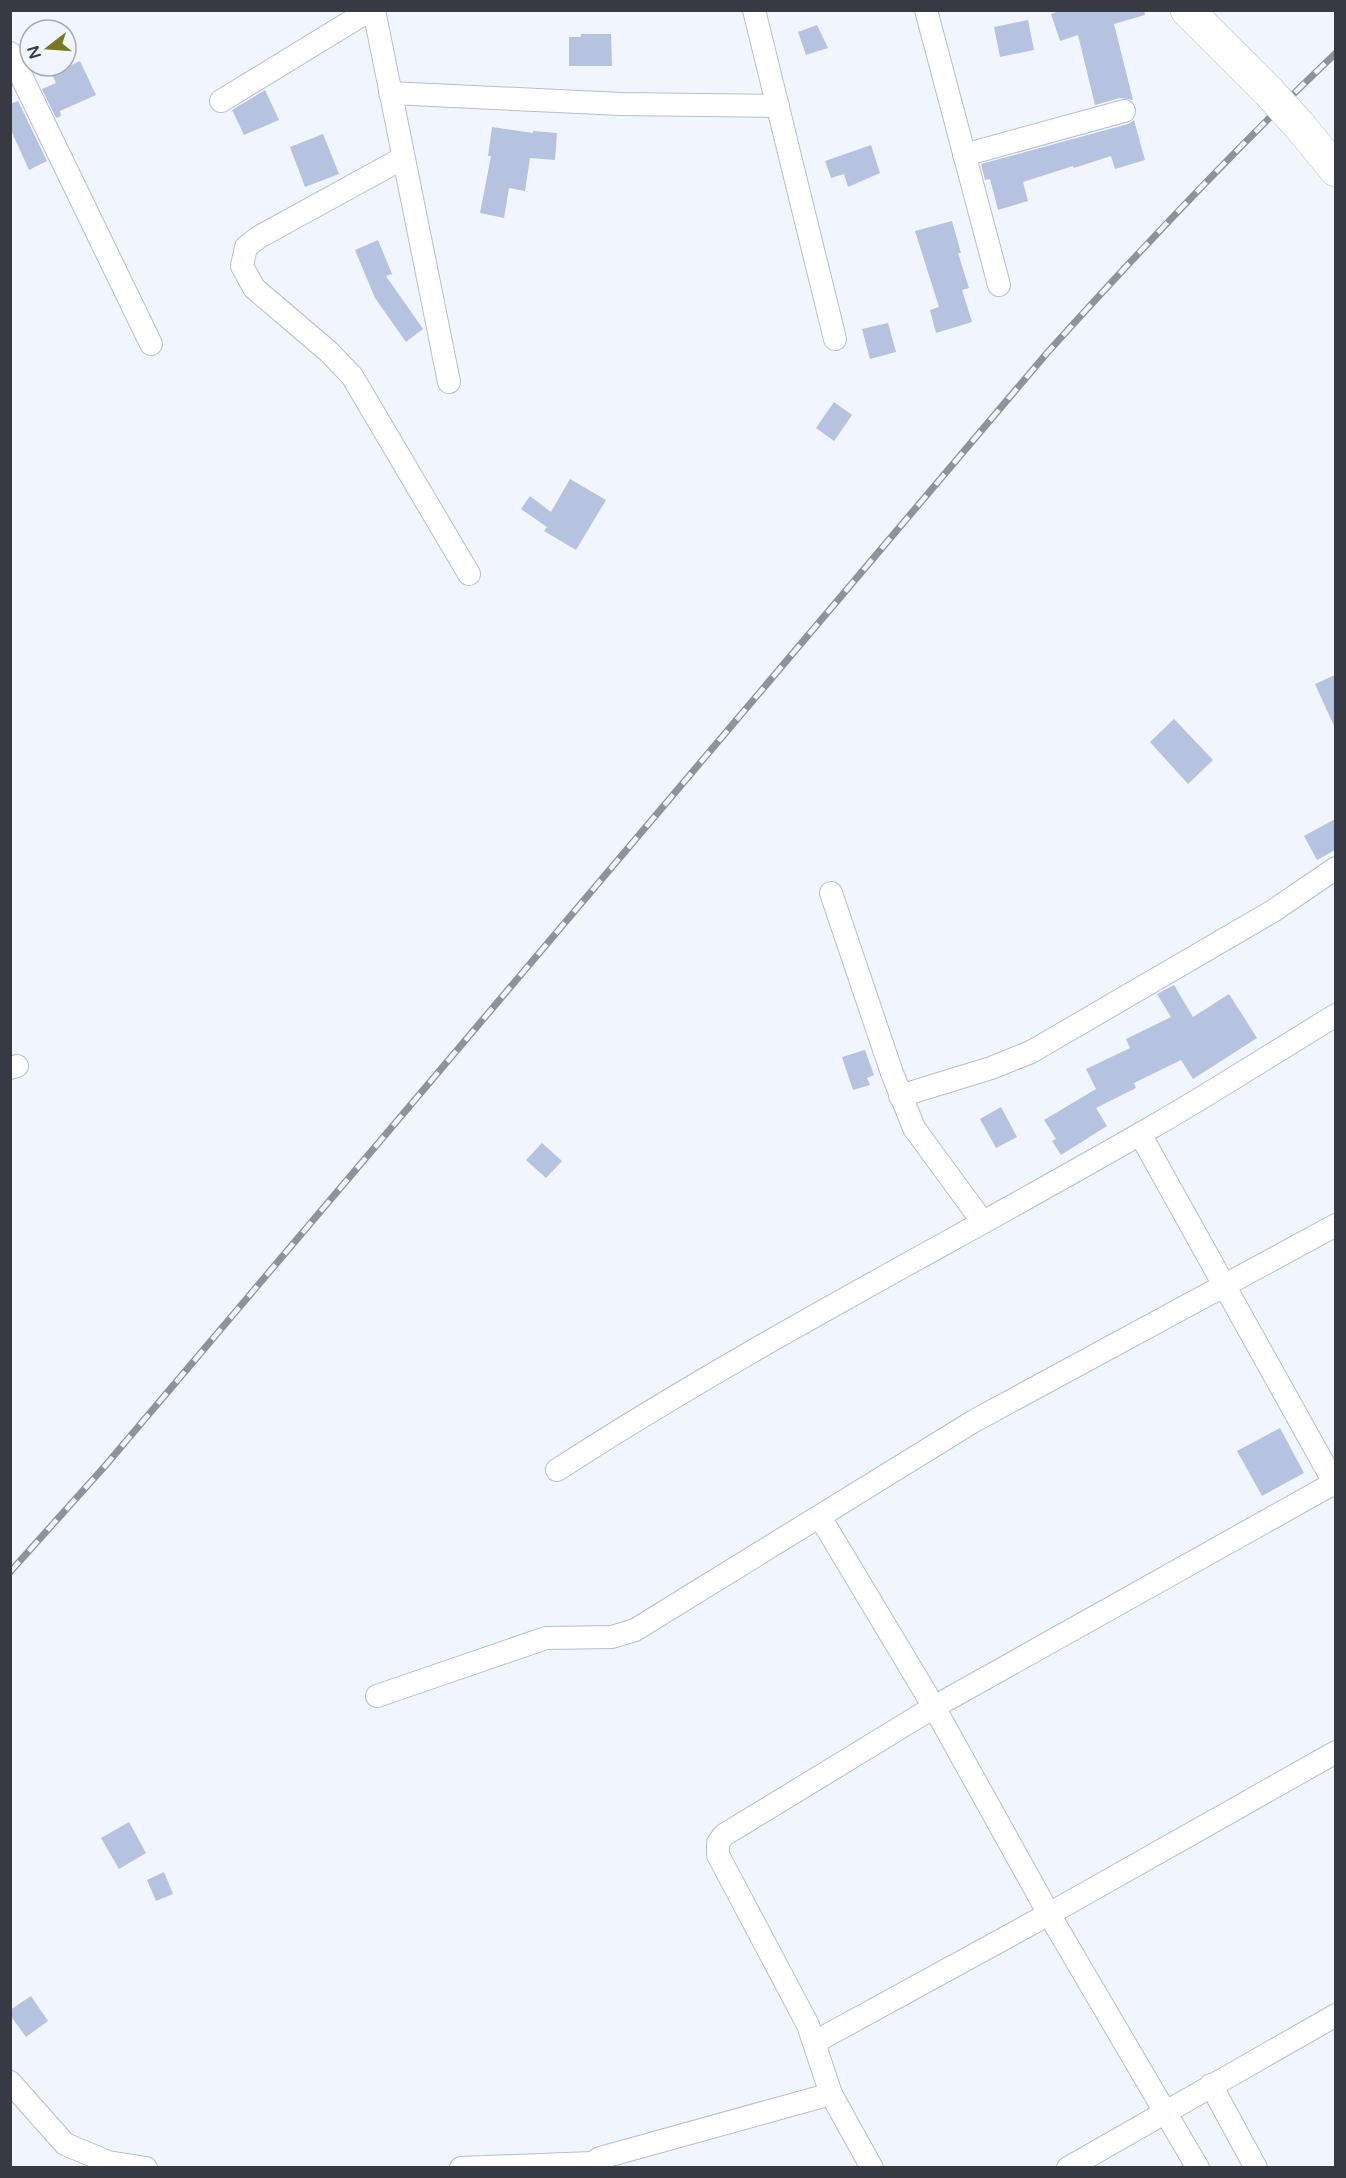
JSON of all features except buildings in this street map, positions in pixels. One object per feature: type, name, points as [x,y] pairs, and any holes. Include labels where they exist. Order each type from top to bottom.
[{"type":"street","points":[[221,100],[372,10],[448,382]]},
{"type":"street","points":[[754,10],[835,339]]},
{"type":"street","points":[[926,10],[999,285]]},
{"type":"street","points":[[1187,10],[1269,92],[1335,170]]},
{"type":"street","points":[[10,53],[151,344]]},
{"type":"street","points":[[390,93],[621,104],[778,106]]},
{"type":"street","points":[[964,155],[1124,111]]},
{"type":"street","points":[[403,158],[259,237],[246,248],[242,266],[254,288],[329,352],[352,376],[469,574]]},
{"type":"street","points":[[900,1096],[992,1068],[1031,1052],[1273,911],[1335,867]]},
{"type":"street","points":[[831,893],[900,1096],[914,1128],[982,1221]]},
{"type":"street","points":[[557,1470],[631,1423],[982,1221],[1140,1134],[1335,1015]]},
{"type":"street","points":[[872,2168],[831,2094],[808,2025],[718,1855],[718,1843],[724,1835],[934,1707],[1335,1484],[1140,1134]]},
{"type":"street","points":[[377,1696],[546,1638],[612,1637],[635,1630],[974,1421],[1335,1225]]},
{"type":"street","points":[[820,1517],[934,1707],[1049,1914],[1198,2168]]},
{"type":"street","points":[[815,2042],[1049,1914],[1335,1752]]},
{"type":"street","points":[[1068,2168],[1335,2015]]},
{"type":"street","points":[[10,2082],[65,2144],[108,2162],[146,2168]]},
{"type":"street","points":[[1211,2085],[1256,2168]]},
{"type":"street","points":[[461,2168],[592,2165],[600,2158],[831,2094]]},
{"type":"railway","points":[[10,1572],[105,1466],[1047,353],[1188,200],[1336,53]]}]
